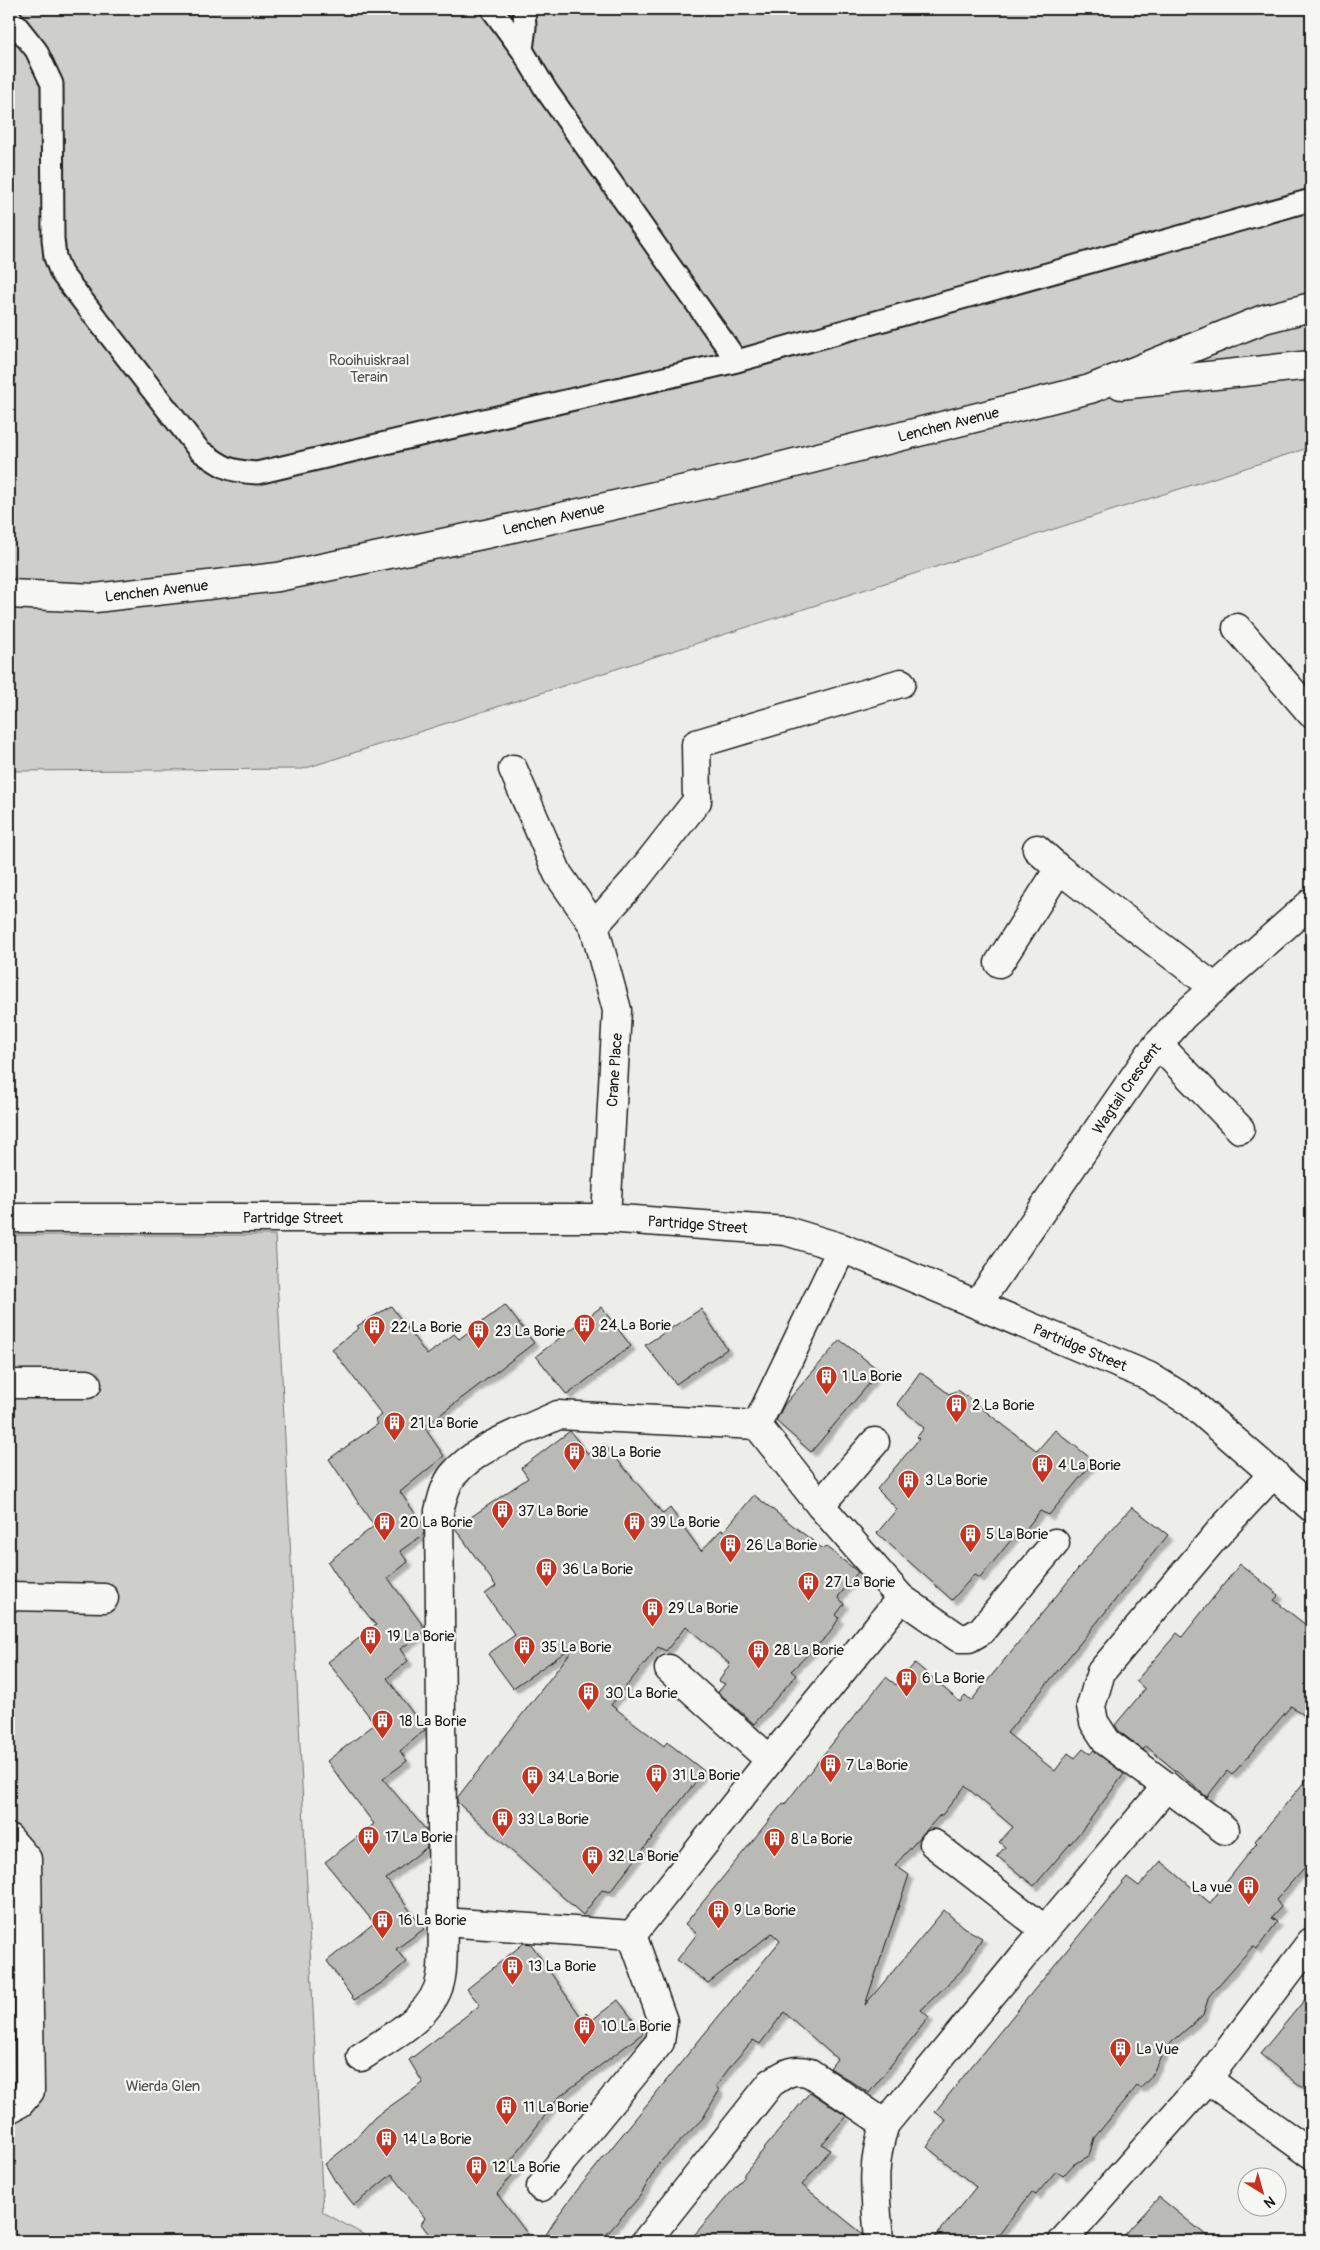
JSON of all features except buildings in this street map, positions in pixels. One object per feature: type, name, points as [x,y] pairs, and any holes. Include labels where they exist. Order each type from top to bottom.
[{"type":"street","name":"Lenchen Avenue","points":[[9,594],[95,598],[278,577],[486,534],[739,477],[1090,389],[1264,319],[1311,307]]},
{"type":"street","name":"Lenchen Avenue","points":[[1090,389],[1311,365]]},
{"type":"street","points":[[1237,628],[1311,713]]},
{"type":"street","points":[[594,926],[635,880],[697,801],[696,744],[901,683]]},
{"type":"street","name":"Crane Place","points":[[513,770],[558,874],[594,926],[618,1010],[606,1218]]},
{"type":"street","points":[[1037,849],[1059,869],[1215,988]]},
{"type":"street","points":[[999,964],[1059,869]]},
{"type":"street","name":"Wagtail Crescent","points":[[978,1303],[1158,1044],[1183,1016],[1311,903]]},
{"type":"street","points":[[1158,1044],[1240,1129]]},
{"type":"street","name":"Partridge Street","points":[[9,1218],[606,1218],[786,1231],[842,1248],[978,1303],[1148,1376],[1190,1402],[1311,1506]]},
{"type":"street","points":[[757,1425],[842,1248]]},
{"type":"street","points":[[9,1384],[87,1384]]},
{"type":"street","points":[[361,2057],[412,2022],[426,2008],[441,1978],[443,1922],[439,1511],[443,1494],[452,1476],[471,1456],[558,1415],[757,1425],[820,1505],[901,1598],[959,1638],[969,1638],[981,1631],[1055,1543]]},
{"type":"street","points":[[820,1505],[875,1442]]},
{"type":"street","points":[[1225,1830],[1107,1742],[1094,1722],[1091,1706],[1101,1672],[1221,1530],[1274,1473]]},
{"type":"street","points":[[9,1596],[104,1598]]},
{"type":"street","points":[[632,1935],[901,1598]]},
{"type":"street","points":[[670,1669],[770,1760]]},
{"type":"street","points":[[879,2241],[874,2167],[878,2145],[885,2124],[1044,1930],[1167,1786]]},
{"type":"street","points":[[9,1838],[27,1859],[30,2091],[20,2103],[9,2109]]},
{"type":"street","points":[[934,1844],[1044,1930]]},
{"type":"street","points":[[443,1922],[632,1935]]},
{"type":"street","points":[[541,2187],[660,2042],[663,2021],[632,1935]]},
{"type":"street","points":[[1064,2241],[1207,2079],[1311,1942]]},
{"type":"street","points":[[646,2241],[771,2083],[785,2074],[798,2069],[810,2072],[885,2124]]},
{"type":"street","points":[[1207,2079],[1311,2154]]},
{"type":"lane","points":[[492,9],[522,50],[546,90],[737,361]]},
{"type":"lane","points":[[522,50],[525,27],[524,9]]},
{"type":"lane","points":[[9,16],[36,50],[52,84],[54,239],[55,257],[61,273],[199,450],[225,468],[256,473],[737,361],[1311,200]]},
{"type":"green space","name":"Rooihuiskraal Terain","points":[[9,9],[1311,9],[1311,447],[303,769],[9,771]]},
{"type":"green space","name":"Wierda Glen","points":[[9,1235],[275,1235],[323,2212],[375,2241],[9,2241]]},
{"type":"place","name":"24 La Borie","points":[[584,1344]]},
{"type":"place","name":"22 La Borie","points":[[375,1346]]},
{"type":"place","name":"23 La Borie","points":[[479,1350]]},
{"type":"place","name":"1 La Borie","points":[[826,1395]]},
{"type":"place","name":"2 La Borie","points":[[956,1424]]},
{"type":"place","name":"21 La Borie","points":[[394,1442]]},
{"type":"place","name":"38 La Borie","points":[[575,1471]]},
{"type":"place","name":"4 La Borie","points":[[1042,1484]]},
{"type":"place","name":"3 La Borie","points":[[909,1499]]},
{"type":"place","name":"37 La Borie","points":[[502,1530]]},
{"type":"place","name":"20 La Borie","points":[[384,1541]]},
{"type":"place","name":"39 La Borie","points":[[634,1541]]},
{"type":"place","name":"5 La Borie","points":[[970,1553]]},
{"type":"place","name":"26 La Borie","points":[[730,1564]]},
{"type":"place","name":"36 La Borie","points":[[546,1588]]},
{"type":"place","name":"27 La Borie","points":[[809,1601]]},
{"type":"place","name":"29 La Borie","points":[[652,1627]]},
{"type":"place","name":"19 La Borie","points":[[371,1655]]},
{"type":"place","name":"35 La Borie","points":[[525,1666]]},
{"type":"place","name":"28 La Borie","points":[[758,1669]]},
{"type":"place","name":"6 La Borie","points":[[906,1697]]},
{"type":"place","name":"30 La Borie","points":[[589,1712]]},
{"type":"place","name":"18 La Borie","points":[[383,1740]]},
{"type":"place","name":"7 La Borie","points":[[830,1784]]},
{"type":"place","name":"31 La Borie","points":[[656,1794]]},
{"type":"place","name":"34 La Borie","points":[[532,1796]]},
{"type":"place","name":"33 La Borie","points":[[502,1838]]},
{"type":"place","name":"17 La Borie","points":[[369,1856]]},
{"type":"place","name":"8 La Borie","points":[[775,1858]]},
{"type":"place","name":"32 La Borie","points":[[592,1875]]},
{"type":"place","name":"La vue","points":[[1248,1906]]},
{"type":"place","name":"9 La Borie","points":[[718,1929]]},
{"type":"place","name":"16 La Borie","points":[[382,1939]]},
{"type":"place","name":"13 La Borie","points":[[512,1985]]},
{"type":"place","name":"10 La Borie","points":[[585,2045]]},
{"type":"place","name":"La Vue","points":[[1120,2068]]},
{"type":"place","name":"11 La Borie","points":[[507,2126]]},
{"type":"place","name":"14 La Borie","points":[[387,2158]]},
{"type":"place","name":"12 La Borie","points":[[476,2186]]}]
